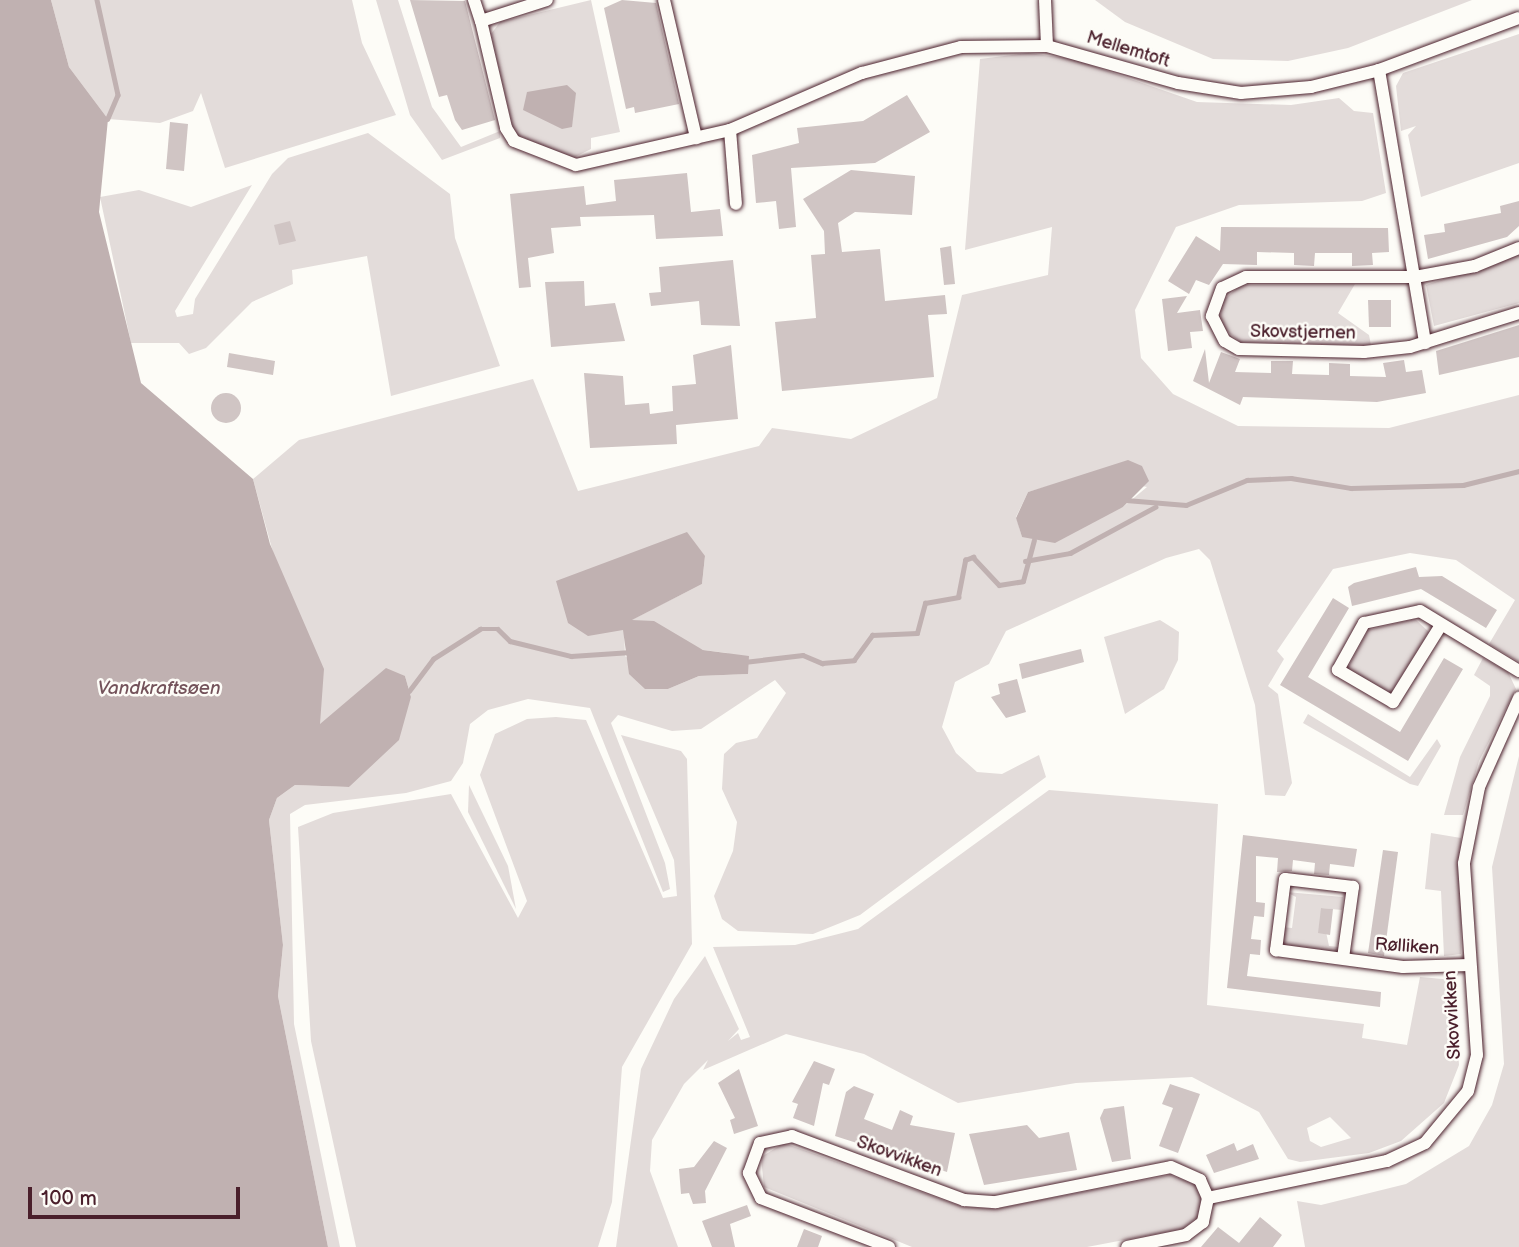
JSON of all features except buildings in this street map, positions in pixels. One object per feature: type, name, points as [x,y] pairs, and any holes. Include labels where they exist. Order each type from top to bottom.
[{"type":"street","points":[[474,0],[481,21],[547,0]]},
{"type":"street","points":[[664,0],[696,138]]},
{"type":"street","points":[[1045,0],[1047,46]]},
{"type":"street","name":"Mellemtoft","points":[[481,21],[511,136],[576,165],[730,130],[910,57],[1004,43],[1047,46],[1178,83],[1241,93],[1311,87],[1379,70],[1519,18]]},
{"type":"street","points":[[1379,70],[1425,343]]},
{"type":"street","points":[[730,130],[736,204]]},
{"type":"street","name":"Skovstjernen","points":[[1519,248],[1475,266],[1415,277],[1246,277],[1222,288],[1212,316],[1225,341],[1238,349],[1364,352],[1425,343],[1519,313]]},
{"type":"street","points":[[1441,625],[1394,702],[1338,670],[1364,623],[1420,611],[1519,671]]},
{"type":"street","name":"Skovvikken","points":[[889,1247],[761,1198],[749,1174],[761,1143],[792,1136],[964,1200],[996,1202],[1171,1167],[1200,1180],[1208,1198],[1387,1161],[1425,1143],[1468,1091],[1477,1055],[1463,894],[1468,828],[1492,748],[1519,698]]},
{"type":"street","name":"Rølliken","points":[[1343,958],[1353,887],[1285,879],[1276,950],[1403,967],[1469,965]]},
{"type":"street","points":[[1127,1247],[1186,1235],[1203,1223],[1208,1198]]},
{"type":"shaded area","points":[[51,0],[352,0],[362,43],[396,115],[225,168],[201,93],[193,111],[160,123],[108,119],[69,67]]},
{"type":"shaded area","points":[[376,0],[398,0],[432,107],[461,147],[500,131],[500,138],[442,160],[410,115]]},
{"type":"shaded area","points":[[591,0],[620,132],[591,138],[591,149],[571,159],[514,133],[491,34],[500,22]]},
{"type":"shaded area","points":[[1095,0],[1472,0],[1348,48],[1288,61],[1213,59],[1125,22]]},
{"type":"shaded area","points":[[1519,34],[1519,163],[1421,197],[1408,135],[1416,126],[1401,131],[1396,86],[1403,73]]},
{"type":"shaded area","points":[[1028,53],[1073,59],[1197,102],[1291,105],[1339,98],[1354,111],[1373,113],[1386,193],[1362,201],[1239,205],[1176,227],[1135,310],[1141,358],[1173,394],[1238,426],[1389,428],[1519,395],[1519,662],[1489,644],[1515,600],[1456,560],[1410,553],[1333,569],[1277,651],[1284,659],[1268,686],[1278,694],[1292,783],[1285,796],[1265,795],[1255,705],[1210,560],[1199,549],[1166,558],[1006,631],[989,664],[955,682],[942,727],[956,753],[977,772],[1002,774],[1039,755],[1046,777],[860,915],[813,934],[738,931],[722,919],[714,896],[733,851],[737,822],[722,789],[724,754],[736,743],[757,738],[786,693],[775,680],[701,729],[672,731],[618,715],[611,723],[665,863],[670,889],[663,892],[590,708],[528,699],[488,710],[470,724],[463,763],[451,781],[406,793],[305,805],[290,814],[294,1024],[340,1247],[328,1247],[278,996],[283,945],[269,820],[277,798],[295,785],[349,787],[411,697],[405,676],[320,725],[253,479],[299,440],[533,379],[578,491],[759,446],[772,428],[851,439],[937,398],[962,295],[1048,275],[1052,227],[965,250],[980,59]],"holes":[[[1087,475],[1147,487],[1123,507],[1022,537],[1016,517],[1028,492]],[[705,556],[702,584],[631,620],[703,650],[727,653],[748,674],[699,676],[668,689],[625,656],[624,630],[607,629]]]},
{"type":"shaded area","points":[[368,133],[450,194],[455,238],[500,366],[391,396],[367,256],[292,270],[293,284],[252,302],[206,348],[189,354],[179,343],[131,343],[100,197],[139,190],[191,207],[252,185],[175,311],[177,317],[193,314],[195,299],[272,174],[288,158]]},
{"type":"shaded area","points":[[1519,254],[1519,303],[1434,326],[1426,285]]},
{"type":"shaded area","points":[[1355,284],[1338,313],[1369,335],[1371,345],[1240,342],[1220,325],[1221,302],[1241,285]]},
{"type":"shaded area","points":[[1415,619],[1429,632],[1391,693],[1347,669],[1368,630]]},
{"type":"shaded area","points":[[1160,620],[1179,632],[1178,660],[1164,689],[1125,714],[1104,637]]},
{"type":"shaded area","points":[[1483,658],[1508,672],[1516,689],[1479,761],[1463,815],[1444,815],[1460,757],[1490,696],[1490,686],[1474,675]]},
{"type":"shaded area","points":[[1308,714],[1410,777],[1437,739],[1441,746],[1418,786],[1303,723]]},
{"type":"shaded area","points":[[556,717],[586,720],[663,898],[677,896],[674,860],[621,735],[681,751],[687,759],[692,944],[622,1067],[612,1202],[598,1247],[356,1247],[311,1041],[298,827],[333,813],[451,794],[518,918],[527,901],[480,775],[495,734],[527,719]]},
{"type":"shaded area","points":[[1519,756],[1519,1247],[1305,1247],[1297,1201],[1321,1205],[1406,1184],[1469,1146],[1492,1105],[1504,1064],[1492,867]]},
{"type":"shaded area","points":[[469,785],[508,866],[516,909],[468,812]]},
{"type":"shaded area","points":[[1049,790],[1218,804],[1207,1005],[1364,1024],[1362,1038],[1407,1045],[1420,977],[1454,980],[1459,1065],[1444,1103],[1401,1141],[1369,1153],[1300,1162],[1288,1159],[1259,1112],[1192,1077],[1076,1083],[958,1103],[864,1054],[786,1034],[703,1070],[708,1060],[684,1084],[652,1140],[650,1171],[678,1247],[616,1247],[641,1069],[674,999],[705,956],[739,1029],[728,1041],[738,1033],[741,1040],[750,1037],[713,947],[795,945],[858,929]],"holes":[[[1330,1117],[1351,1138],[1321,1147],[1310,1141],[1307,1128]]]},
{"type":"shaded area","points":[[1431,833],[1461,838],[1461,954],[1444,956],[1441,891],[1425,889]]},
{"type":"shaded area","points":[[1286,892],[1343,897],[1342,910],[1321,908],[1329,946],[1339,947],[1334,953],[1282,946],[1282,927],[1292,928],[1296,897]]},
{"type":"shaded area","points":[[784,1143],[963,1207],[996,1209],[1170,1175],[1196,1185],[1202,1201],[1199,1216],[1182,1229],[1087,1247],[912,1247],[764,1187],[761,1157]]},
{"type":"water","name":"Vandkraftsøen","points":[[0,0],[51,0],[69,67],[108,119],[99,212],[141,383],[253,479],[270,544],[324,669],[320,724],[386,668],[405,676],[411,697],[399,740],[349,787],[295,785],[277,798],[269,820],[283,945],[278,996],[328,1247],[0,1247]]},
{"type":"water","points":[[567,85],[576,93],[572,127],[562,129],[523,110],[527,92]]},
{"type":"water","points":[[1128,460],[1142,466],[1149,481],[1123,507],[1055,543],[1022,537],[1016,518],[1028,492]]},
{"type":"water","points":[[687,532],[705,556],[702,584],[632,620],[654,621],[703,650],[749,656],[748,674],[699,676],[668,689],[645,689],[629,674],[623,630],[588,636],[568,623],[556,581]]},
{"type":"waterway","points":[[97,0],[118,95],[108,119]]},
{"type":"waterway","points":[[1126,500],[1186,505],[1247,480],[1291,478],[1351,488],[1463,485],[1519,471]]},
{"type":"waterway","points":[[1025,561],[1070,553],[1155,507]]},
{"type":"waterway","points":[[744,662],[803,655],[822,663],[854,660],[872,635],[917,633],[925,603],[958,597],[965,560],[973,557],[999,585],[1023,581],[1034,540]]},
{"type":"waterway","points":[[409,691],[433,659],[480,629],[498,629],[510,641],[571,656],[631,652]]}]
